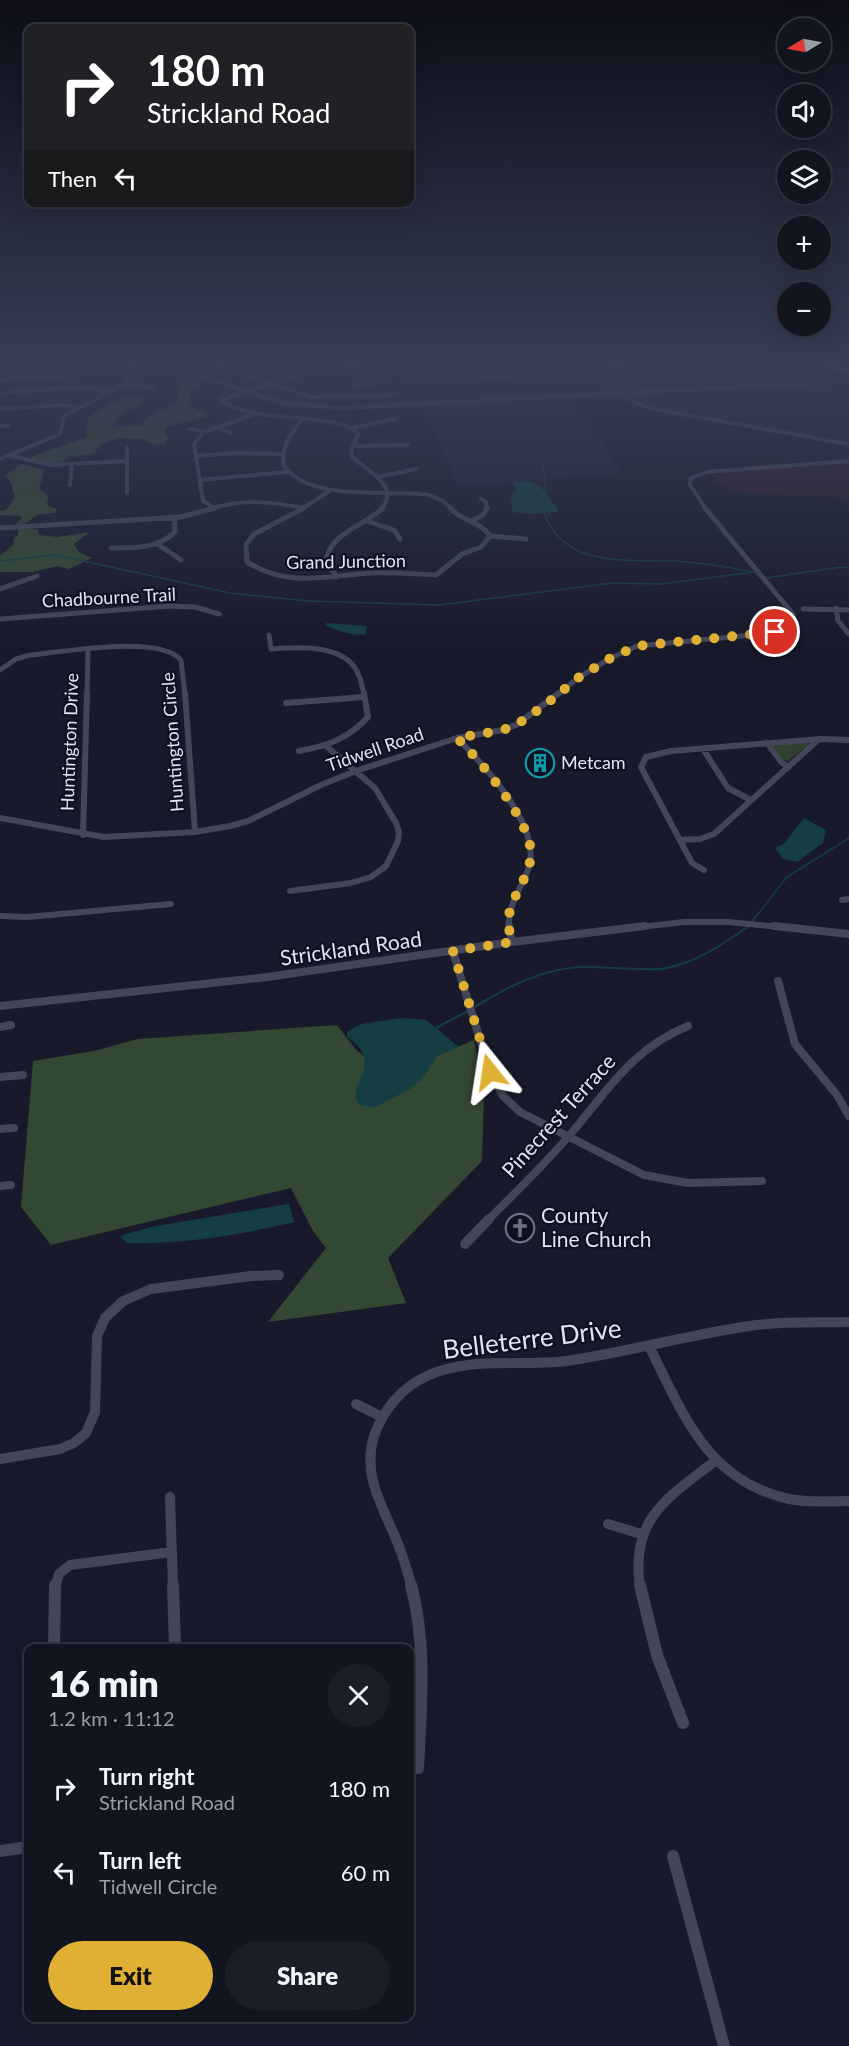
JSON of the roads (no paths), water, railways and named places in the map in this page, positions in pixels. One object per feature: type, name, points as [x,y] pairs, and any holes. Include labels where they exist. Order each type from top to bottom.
[{"type":"street","points":[[10,455],[50,465],[127,461]]},
{"type":"street","points":[[127,455],[127,493]]},
{"type":"street","points":[[203,455],[196,456],[203,501],[214,508]]},
{"type":"street","points":[[284,455],[283,464],[287,472]]},
{"type":"street","points":[[337,577],[326,563],[329,546],[333,540],[368,521],[383,507],[387,494],[378,477],[352,455]]},
{"type":"street","name":"Tidwell Road","points":[[0,818],[83,835],[104,837],[195,832],[248,821],[321,785],[356,771],[457,738],[503,730],[516,725],[578,678],[609,659],[637,646],[707,641],[775,632],[792,627],[795,622],[793,614],[698,500],[690,485],[691,478],[707,471],[849,461]]},
{"type":"street","points":[[70,485],[72,465]]},
{"type":"street","points":[[378,477],[416,469]]},
{"type":"street","points":[[200,480],[287,472],[306,482],[331,490],[410,494],[438,498],[447,503],[453,512],[486,529],[490,536],[526,539]]},
{"type":"street","name":"Grand Junction","points":[[331,490],[304,508],[254,534],[246,545],[246,562],[258,571],[274,577],[315,580],[371,573],[436,575],[462,554],[481,547],[490,536]]},
{"type":"street","points":[[471,521],[483,515],[488,509],[486,502],[481,499]]},
{"type":"street","points":[[0,528],[174,517],[196,514],[239,501],[260,500],[304,508]]},
{"type":"street","points":[[111,548],[137,548],[157,544],[170,538],[174,532],[174,517]]},
{"type":"street","points":[[368,521],[394,531],[400,539]]},
{"type":"street","points":[[157,544],[181,560]]},
{"type":"street","points":[[0,589],[37,576]]},
{"type":"street","points":[[130,598],[130,609]]},
{"type":"street","name":"Chadbourne Trail","points":[[0,619],[170,606],[195,608],[219,614]]},
{"type":"street","points":[[836,608],[838,621],[849,634]]},
{"type":"street","points":[[803,609],[849,610]]},
{"type":"street","points":[[269,635],[271,649],[295,647],[325,650],[351,663],[356,668],[364,697],[368,717],[355,732],[326,746],[299,751]]},
{"type":"street","name":"Huntington Circle","points":[[0,670],[16,659],[30,656],[137,647],[158,648],[175,653],[183,663],[195,832]]},
{"type":"street","name":"Huntington Drive","points":[[83,835],[88,651]]},
{"type":"street","points":[[286,703],[364,697]]},
{"type":"street","points":[[457,738],[507,797],[523,826],[531,853],[524,879],[509,913],[512,942]]},
{"type":"street","points":[[704,870],[692,863],[645,776],[642,762],[646,757],[660,752],[703,748],[819,739],[849,740]]},
{"type":"street","points":[[680,840],[710,836],[819,739]]},
{"type":"street","points":[[767,743],[782,763],[789,767]]},
{"type":"street","points":[[290,891],[362,880],[379,872],[391,858],[399,832],[375,788],[326,746]]},
{"type":"street","points":[[703,748],[728,788],[751,801]]},
{"type":"street","points":[[0,916],[28,917],[171,904]]},
{"type":"street","name":"Strickland Road","points":[[0,1006],[258,978],[512,942],[697,921],[849,934]]},
{"type":"street","points":[[453,951],[490,1072],[503,1096],[520,1112],[644,1175],[663,1182],[693,1184],[762,1181]]},
{"type":"street","points":[[778,981],[795,1044],[837,1095],[849,1116]]},
{"type":"street","points":[[0,1027],[11,1025]]},
{"type":"street","name":"Pinecrest Terrace","points":[[465,1244],[567,1137],[606,1089],[647,1045],[667,1032],[688,1026]]},
{"type":"street","points":[[0,1077],[23,1075]]},
{"type":"street","points":[[0,1130],[14,1128]]},
{"type":"street","points":[[0,1186],[11,1185]]},
{"type":"street","points":[[0,1459],[60,1449],[74,1443],[86,1433],[95,1412],[97,1336],[105,1318],[123,1301],[151,1289],[251,1275],[279,1275]]},
{"type":"street","name":"Belleterre Drive","points":[[418,1768],[421,1672],[416,1608],[406,1565],[376,1497],[371,1479],[372,1440],[382,1417],[407,1388],[417,1380],[441,1370],[500,1364],[537,1364],[649,1347],[697,1334],[753,1325],[849,1322]]},
{"type":"street","points":[[649,1347],[698,1439],[725,1472],[745,1484],[773,1495],[803,1501],[849,1501]]},
{"type":"street","points":[[356,1404],[382,1417]]},
{"type":"street","points":[[683,1723],[665,1682],[649,1632],[639,1576],[641,1534],[661,1505],[715,1461]]},
{"type":"street","points":[[170,1497],[175,1644]]},
{"type":"street","points":[[609,1524],[641,1534]]},
{"type":"street","points":[[54,1644],[56,1583],[60,1572],[65,1568],[76,1564],[172,1552]]},
{"type":"street","points":[[0,1851],[24,1848]]},
{"type":"street","points":[[673,1856],[724,2046]]},
{"type":"waterway","points":[[542,458],[546,492]]},
{"type":"waterway","points":[[544,513],[554,531],[567,544],[583,553],[601,558],[677,561],[754,572]]},
{"type":"waterway","points":[[0,561],[56,555],[230,593],[308,601],[439,605],[613,583],[661,584],[754,572]]},
{"type":"waterway","points":[[766,578],[841,567],[849,568]]},
{"type":"waterway","points":[[754,572],[758,575]]},
{"type":"waterway","points":[[748,927],[787,877],[849,838]]},
{"type":"waterway","points":[[473,1008],[498,993],[551,971],[580,967],[647,969],[678,965],[710,951],[748,927]]},
{"type":"waterway","points":[[436,1028],[468,1011]]},
{"type":"place","name":"Metcam","points":[[540,763]]},
{"type":"place","name":"County Line Church","points":[[520,1228]]}]
